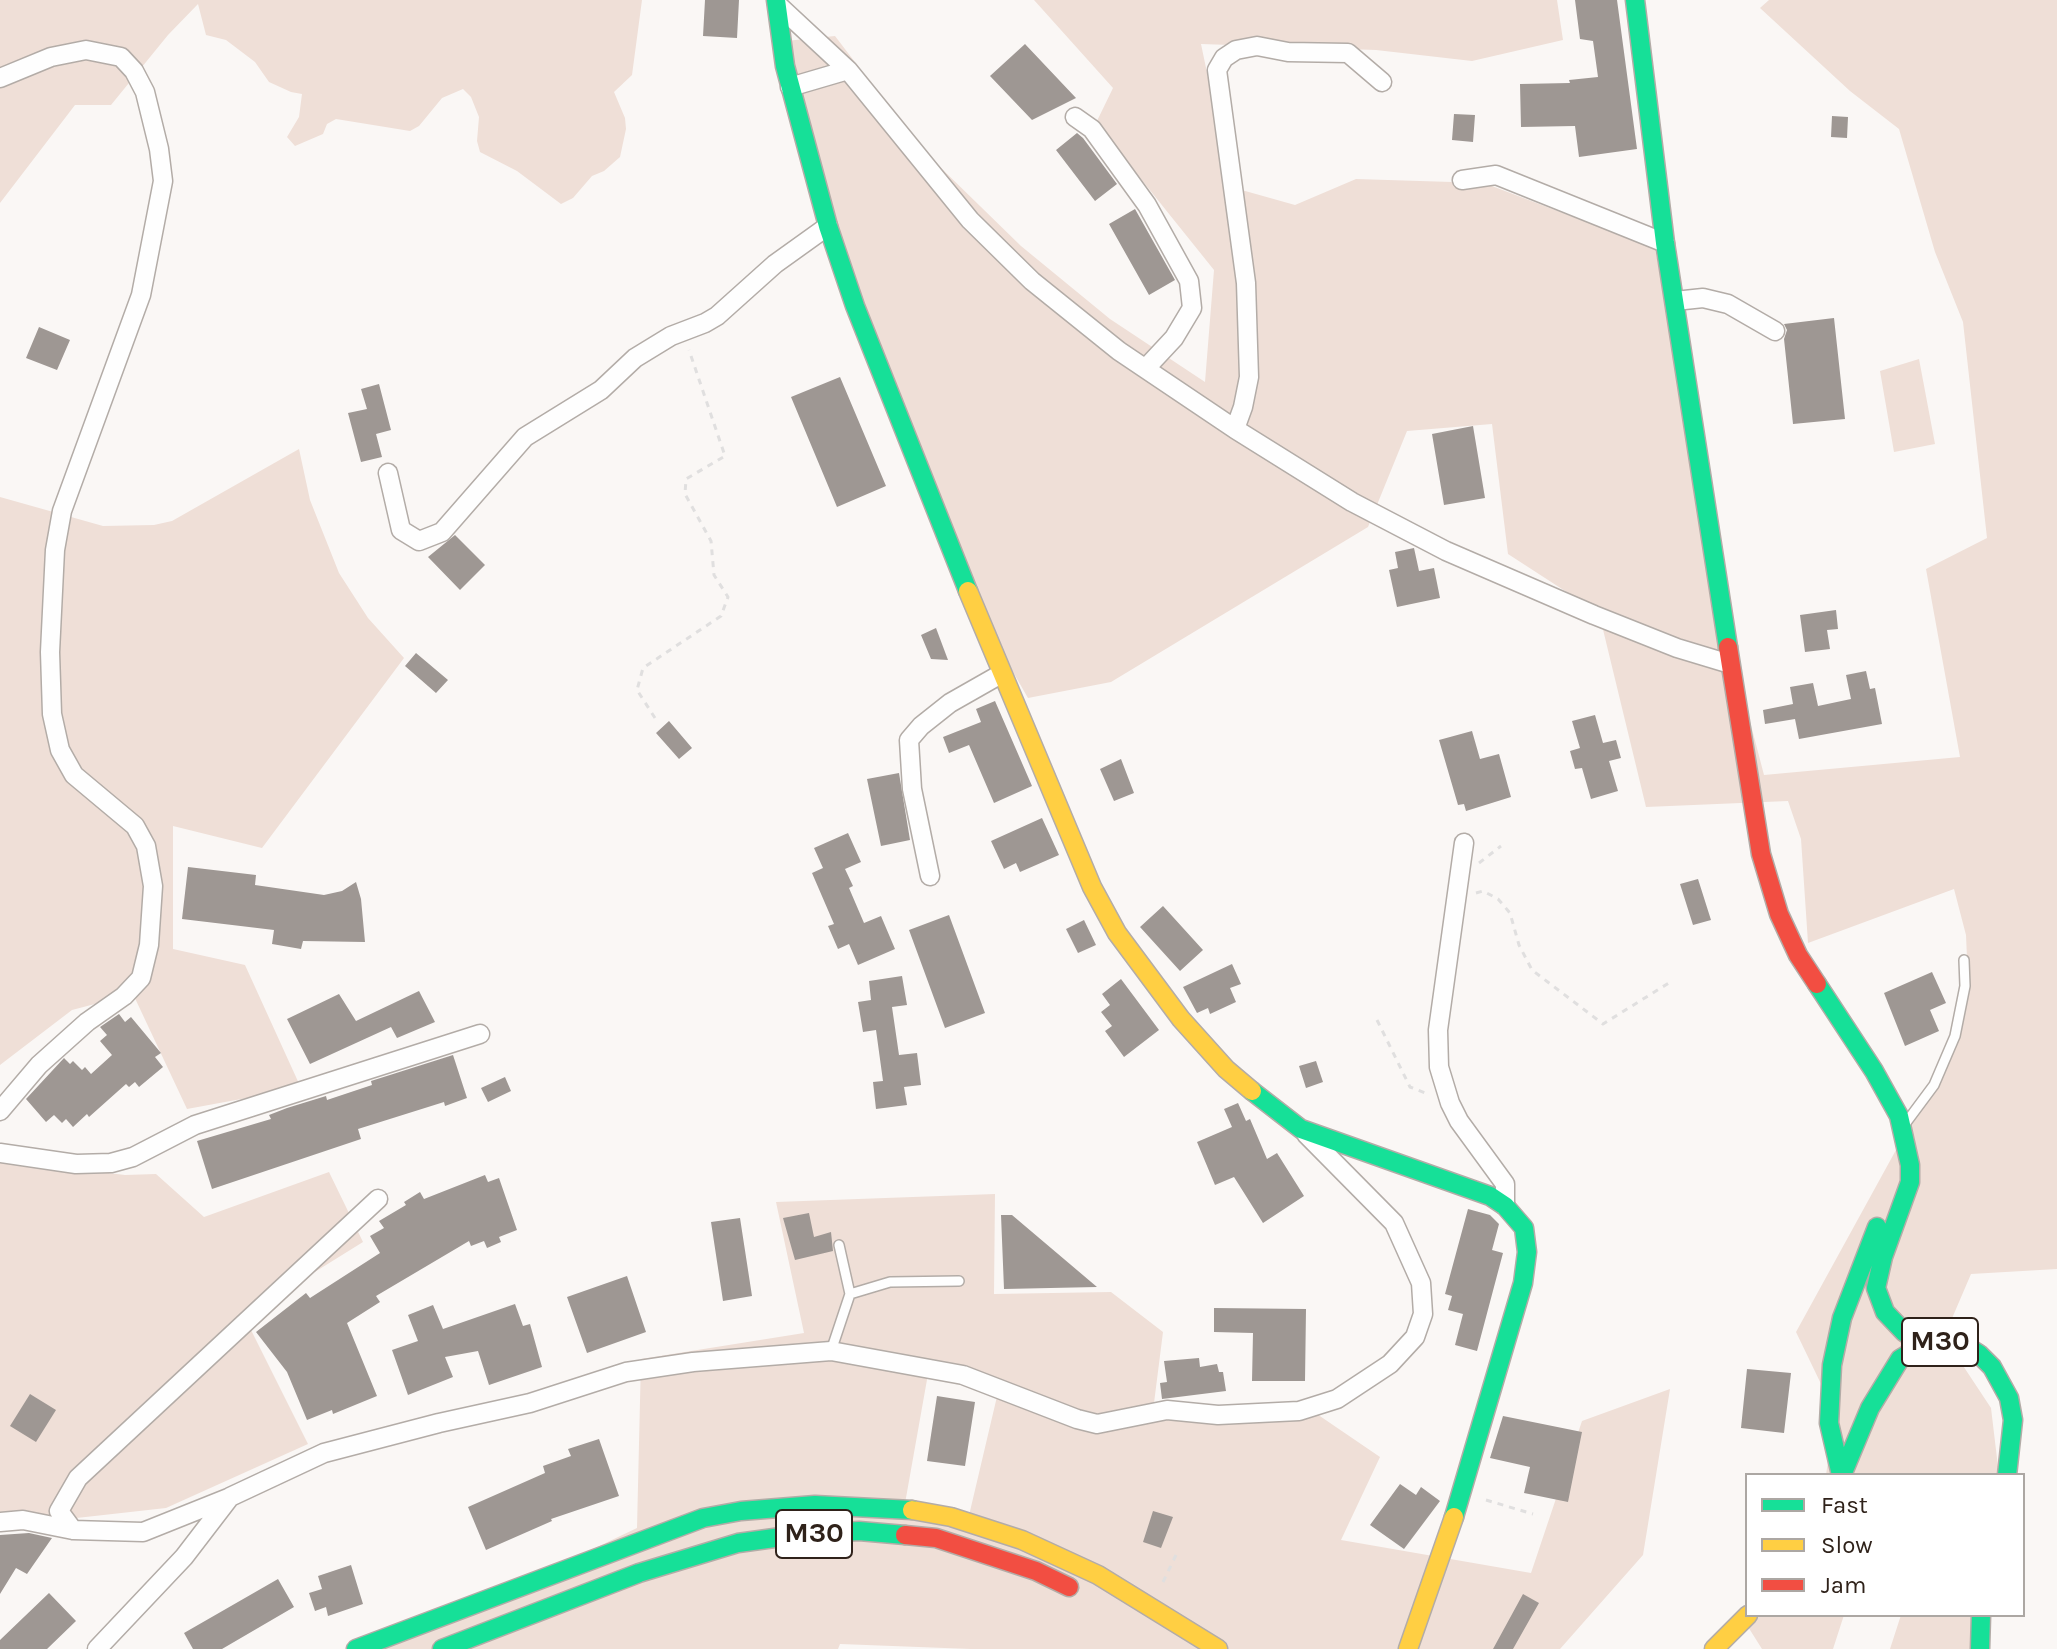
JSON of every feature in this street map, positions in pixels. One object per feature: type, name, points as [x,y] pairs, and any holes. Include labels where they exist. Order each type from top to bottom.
[{"type":"main road","points":[[1635,0],[1665,243],[1761,854],[1779,914],[1798,955],[1884,1087],[1905,1135],[1910,1182],[1883,1257],[1876,1288],[1885,1312],[1904,1332],[1923,1345]]},
{"type":"main road","points":[[777,2],[790,87],[828,226],[855,306],[1001,674],[1092,887],[1117,933],[1152,983],[1226,1069],[1269,1106],[1301,1129],[1460,1184],[1505,1206],[1524,1228],[1527,1252],[1523,1283],[1463,1493],[1408,1649]]},
{"type":"main road","points":[[1841,1473],[1829,1423],[1836,1344],[1850,1293],[1895,1182],[1905,1135]]},
{"type":"main road","name":"M30","points":[[1842,1473],[1884,1381],[1900,1359],[1923,1345],[1955,1343],[1979,1354],[1992,1367],[2009,1398],[2013,1420],[2007,1473]]},
{"type":"main road","name":"M30","points":[[356,1649],[669,1529],[703,1518],[778,1506],[892,1507],[951,1517],[1059,1556],[1151,1607],[1218,1649]]},
{"type":"main road","name":"M30","points":[[442,1649],[639,1573],[701,1553],[738,1543],[796,1535],[859,1531],[936,1538],[1036,1571],[1091,1598]]},
{"type":"main road","points":[[1714,1649],[1746,1617]]},
{"type":"main road","points":[[1752,1638],[1764,1617]]},
{"type":"main road","points":[[1980,1649],[1981,1617]]},
{"type":"street","points":[[777,2],[848,70],[970,220],[1032,281],[1087,327],[1146,368],[1235,429],[1352,502],[1446,551],[1594,615],[1677,648],[1730,664]]},
{"type":"street","points":[[1235,429],[1249,377],[1246,283],[1217,70],[1224,58],[1236,50],[1257,46],[1288,52],[1348,53],[1382,82]]},
{"type":"street","points":[[0,78],[51,57],[86,50],[121,57],[134,71],[145,92],[159,149],[163,181],[141,295],[62,511],[55,550],[50,652],[52,714],[60,750],[74,775],[135,826],[146,846],[153,886],[149,945],[141,978],[124,996],[87,1022],[39,1065],[0,1111]]},
{"type":"street","points":[[790,87],[848,70]]},
{"type":"street","points":[[1075,117],[1092,129],[1147,205],[1189,281],[1192,308],[1174,338],[1146,368]]},
{"type":"street","points":[[1462,180],[1496,175],[1665,243]]},
{"type":"street","points":[[388,473],[401,530],[419,541],[442,532],[525,437],[601,390],[635,358],[717,316],[775,264],[828,226]]},
{"type":"street","points":[[1675,301],[1703,298],[1728,304],[1775,331]]},
{"type":"street","points":[[930,876],[912,789],[909,740],[950,703],[1001,674]]},
{"type":"street","points":[[1464,843],[1438,1030],[1439,1067],[1459,1121],[1505,1184],[1505,1206]]},
{"type":"street","points":[[0,1153],[76,1164],[111,1163],[133,1157],[195,1125],[480,1034]]},
{"type":"street","points":[[0,1522],[23,1520],[73,1530],[143,1532],[230,1497],[324,1453],[530,1403],[626,1372],[693,1362],[831,1351],[963,1375],[1097,1424],[1167,1410],[1218,1415],[1299,1411],[1337,1399],[1390,1364],[1415,1337],[1423,1314],[1421,1283],[1394,1223],[1301,1129]]},
{"type":"street","points":[[73,1530],[59,1511],[78,1478],[378,1199]]},
{"type":"street","points":[[97,1649],[184,1557],[230,1497]]},
{"type":"lane","points":[[1905,1135],[1934,1085],[1955,1036],[1965,986],[1964,960]]},
{"type":"lane","points":[[831,1351],[850,1294],[839,1245]]},
{"type":"lane","points":[[850,1294],[890,1282],[959,1281]]},
{"type":"path","points":[[655,718],[637,690],[643,668],[721,616],[728,597],[714,575],[711,541],[685,494],[686,479],[725,456],[682,332]]},
{"type":"path","points":[[1457,897],[1483,891],[1498,899],[1510,913],[1519,945],[1532,970],[1603,1024],[1672,981]]},
{"type":"path","points":[[1377,1020],[1410,1087],[1450,1103]]},
{"type":"path","points":[[1463,1493],[1533,1514]]},
{"type":"path","points":[[1151,1607],[1176,1555]]},
{"type":"shaded area","points":[[0,0],[642,0],[632,75],[614,92],[625,118],[620,157],[604,171],[592,176],[573,198],[561,204],[517,171],[480,152],[477,141],[479,117],[471,97],[463,89],[442,98],[419,126],[410,131],[336,119],[327,124],[323,134],[295,146],[287,137],[299,117],[302,94],[269,82],[255,62],[226,40],[206,35],[198,4],[168,35],[111,105],[75,105],[0,203]]},
{"type":"shaded area","points":[[1034,0],[1557,0],[1563,40],[1472,61],[1376,50],[1201,44],[1231,187],[1295,205],[1356,179],[1484,183],[1655,248],[1728,637],[1764,775],[1960,757],[1926,569],[1987,538],[1963,322],[1935,252],[1899,129],[1850,91],[1760,8],[1769,0],[2057,0],[2057,1269],[1971,1274],[1944,1337],[1991,1408],[1999,1473],[1826,1473],[1835,1413],[1796,1332],[1913,1119],[1942,1076],[1953,1053],[1961,1028],[1968,982],[1966,935],[1954,889],[1808,943],[1801,839],[1788,801],[1646,807],[1599,613],[1508,554],[1492,424],[1407,431],[1368,527],[1111,682],[1028,698],[966,590],[826,204],[776,42],[835,36],[903,125],[940,167],[1021,246],[1110,319],[1205,382],[1214,270],[1096,123],[1113,88]]},
{"type":"shaded area","points":[[1919,359],[1935,444],[1894,452],[1880,371]]},
{"type":"shaded area","points":[[299,449],[310,500],[339,573],[368,618],[404,658],[262,848],[173,826],[173,949],[245,965],[301,1088],[187,1109],[133,994],[72,1010],[0,1065],[0,497],[103,526],[154,525],[172,521]]},
{"type":"shaded area","points":[[0,1160],[125,1175],[156,1174],[204,1217],[329,1172],[363,1242],[244,1316],[308,1444],[166,1508],[0,1529]]},
{"type":"shaded area","points":[[995,1194],[994,1294],[1111,1292],[1163,1332],[1153,1411],[1311,1410],[1380,1457],[1341,1540],[1531,1573],[1582,1421],[1670,1389],[1643,1555],[1560,1649],[971,1649],[840,1644],[838,1649],[383,1649],[637,1528],[641,1359],[804,1333],[776,1202]],"holes":[[[928,1374],[999,1388],[967,1524],[904,1509]]]},
{"type":"shaded area","points":[[1749,1617],[1843,1617],[1833,1649],[1762,1649],[1745,1622]]},
{"type":"shaded area","points":[[1900,1617],[1984,1617],[1982,1649],[1890,1649]]},
{"type":"building","points":[[705,0],[739,0],[737,38],[703,36]]},
{"type":"building","points":[[1575,0],[1617,0],[1637,149],[1579,157],[1575,126],[1521,127],[1520,84],[1570,83],[1569,80],[1598,77],[1593,41],[1580,39]]},
{"type":"building","points":[[1025,44],[1076,98],[1032,120],[990,76]]},
{"type":"building","points":[[1454,114],[1475,115],[1473,142],[1452,140]]},
{"type":"building","points":[[1832,116],[1848,117],[1847,138],[1831,137]]},
{"type":"building","points":[[1077,133],[1117,184],[1095,201],[1056,150]]},
{"type":"building","points":[[1135,209],[1175,280],[1149,295],[1109,224]]},
{"type":"building","points":[[1834,318],[1845,419],[1793,424],[1784,339],[1787,330],[1784,324]]},
{"type":"building","points":[[39,327],[70,340],[57,370],[26,358]]},
{"type":"building","points":[[840,377],[886,486],[837,507],[791,397]]},
{"type":"building","points":[[379,384],[391,430],[376,434],[382,457],[361,462],[348,413],[367,409],[361,389]]},
{"type":"building","points":[[1473,426],[1485,498],[1444,505],[1432,434]]},
{"type":"building","points":[[455,535],[485,565],[460,590],[428,557]]},
{"type":"building","points":[[1414,548],[1419,571],[1434,568],[1440,598],[1397,607],[1389,570],[1398,568],[1395,552]]},
{"type":"building","points":[[1836,610],[1838,629],[1827,630],[1830,649],[1805,652],[1800,615]]},
{"type":"building","points":[[936,628],[948,660],[931,659],[921,635]]},
{"type":"building","points":[[416,653],[448,680],[436,693],[405,666]]},
{"type":"building","points":[[1866,671],[1870,689],[1875,688],[1882,724],[1799,739],[1795,719],[1765,724],[1763,710],[1793,704],[1790,687],[1813,683],[1818,706],[1851,699],[1846,675]]},
{"type":"building","points":[[995,701],[1032,786],[994,803],[969,745],[949,753],[943,737],[981,722],[976,709]]},
{"type":"building","points":[[1595,715],[1603,743],[1616,740],[1621,758],[1609,761],[1618,791],[1591,799],[1582,768],[1575,769],[1570,751],[1580,748],[1572,721]]},
{"type":"building","points":[[669,721],[692,748],[679,759],[656,733]]},
{"type":"building","points":[[1472,731],[1480,759],[1499,754],[1511,797],[1466,811],[1464,804],[1458,805],[1439,740]]},
{"type":"building","points":[[1121,759],[1134,793],[1114,801],[1100,769]]},
{"type":"building","points":[[899,773],[910,840],[881,846],[867,779]]},
{"type":"building","points":[[1042,818],[1059,855],[1020,872],[1016,863],[1004,869],[991,841]]},
{"type":"building","points":[[848,833],[861,862],[845,869],[853,886],[849,888],[864,923],[881,916],[895,949],[858,965],[849,944],[838,949],[828,926],[834,924],[812,873],[823,868],[814,848]]},
{"type":"building","points":[[188,867],[256,875],[255,885],[324,895],[342,891],[356,882],[361,899],[365,942],[303,941],[301,949],[272,944],[274,930],[182,919]]},
{"type":"building","points":[[1698,879],[1711,920],[1693,925],[1680,884]]},
{"type":"building","points":[[1163,906],[1203,950],[1180,971],[1140,927]]},
{"type":"building","points":[[949,915],[985,1013],[945,1028],[909,930]]},
{"type":"building","points":[[1084,920],[1096,945],[1078,953],[1066,929]]},
{"type":"building","points":[[1232,964],[1241,984],[1230,988],[1236,1002],[1210,1014],[1208,1008],[1197,1013],[1183,987]]},
{"type":"building","points":[[1932,972],[1946,1003],[1930,1010],[1939,1031],[1905,1046],[1884,993]]},
{"type":"building","points":[[902,976],[907,1005],[892,1007],[899,1055],[917,1053],[921,1085],[904,1087],[907,1105],[876,1109],[873,1082],[883,1081],[876,1030],[863,1032],[858,1002],[871,1000],[869,981]]},
{"type":"building","points":[[1121,979],[1159,1030],[1124,1057],[1105,1031],[1112,1026],[1101,1012],[1110,1005],[1102,994]]},
{"type":"building","points":[[419,991],[435,1022],[397,1038],[391,1027],[310,1064],[287,1019],[339,994],[356,1021]]},
{"type":"building","points":[[119,1014],[125,1022],[131,1017],[161,1053],[155,1057],[163,1067],[139,1087],[135,1082],[129,1087],[126,1084],[73,1127],[66,1119],[62,1123],[54,1115],[46,1122],[26,1099],[64,1058],[70,1064],[73,1061],[82,1070],[85,1067],[91,1074],[112,1055],[100,1041],[107,1035],[100,1027]]},
{"type":"building","points":[[453,1055],[467,1098],[445,1106],[444,1102],[358,1129],[361,1139],[212,1189],[197,1141],[271,1119],[269,1115],[287,1108],[326,1096],[327,1100],[372,1085],[371,1081]]},
{"type":"building","points":[[1316,1061],[1323,1082],[1306,1088],[1299,1066]]},
{"type":"building","points":[[505,1077],[511,1091],[488,1102],[481,1088]]},
{"type":"building","points":[[1238,1103],[1246,1121],[1250,1119],[1267,1159],[1277,1153],[1304,1196],[1263,1223],[1234,1177],[1215,1185],[1197,1142],[1232,1127],[1224,1109]]},
{"type":"building","points":[[485,1175],[488,1182],[499,1178],[517,1230],[499,1237],[501,1242],[487,1248],[484,1241],[471,1246],[469,1241],[376,1296],[380,1302],[347,1323],[377,1396],[333,1414],[332,1410],[307,1420],[287,1372],[256,1332],[306,1293],[310,1298],[380,1253],[370,1236],[384,1228],[379,1221],[406,1205],[404,1202],[420,1192],[424,1199]]},
{"type":"building","points":[[1468,1209],[1490,1215],[1499,1224],[1492,1250],[1503,1253],[1477,1351],[1455,1345],[1463,1314],[1448,1310],[1452,1296],[1445,1294]]},
{"type":"building","points":[[809,1213],[814,1237],[831,1232],[833,1251],[795,1260],[783,1218]]},
{"type":"building","points":[[1001,1215],[1012,1215],[1097,1287],[1004,1289]]},
{"type":"building","points":[[740,1218],[752,1296],[723,1301],[711,1222]]},
{"type":"building","points":[[627,1276],[646,1332],[587,1353],[567,1297]]},
{"type":"building","points":[[515,1304],[523,1326],[530,1324],[542,1367],[489,1385],[478,1351],[445,1357],[453,1377],[408,1395],[392,1350],[418,1341],[408,1315],[433,1305],[443,1329]]},
{"type":"building","points":[[1214,1308],[1306,1309],[1305,1381],[1252,1381],[1253,1333],[1214,1332]]},
{"type":"building","points":[[1199,1358],[1200,1367],[1217,1364],[1219,1372],[1223,1372],[1226,1391],[1162,1399],[1160,1383],[1167,1382],[1164,1361]]},
{"type":"building","points":[[1747,1369],[1791,1373],[1784,1433],[1741,1428]]},
{"type":"building","points":[[30,1394],[56,1410],[36,1442],[10,1426]]},
{"type":"building","points":[[937,1396],[975,1402],[965,1466],[927,1461]]},
{"type":"building","points":[[1503,1416],[1582,1432],[1568,1502],[1524,1493],[1530,1467],[1490,1458]]},
{"type":"building","points":[[599,1439],[619,1496],[551,1519],[486,1550],[468,1507],[545,1473],[543,1466],[571,1456],[568,1449]]},
{"type":"building","points":[[1400,1484],[1416,1495],[1421,1487],[1440,1501],[1404,1549],[1370,1525]]},
{"type":"building","points":[[1153,1511],[1173,1517],[1161,1548],[1143,1542]]},
{"type":"building","points":[[29,1533],[52,1538],[27,1574],[16,1568],[0,1594],[0,1535]]},
{"type":"building","points":[[351,1565],[363,1604],[328,1616],[326,1607],[315,1611],[309,1593],[322,1589],[318,1576]]},
{"type":"building","points":[[278,1579],[294,1607],[222,1649],[193,1649],[184,1633]]},
{"type":"building","points":[[49,1593],[76,1621],[47,1649],[0,1649],[0,1640]]},
{"type":"building","points":[[1523,1594],[1539,1603],[1513,1649],[1493,1649]]},
{"type":"traffic: fast","points":[[776,0],[785,66],[828,226],[855,306],[968,591]]},
{"type":"traffic: fast","points":[[1635,0],[1665,243],[1728,647]]},
{"type":"traffic: fast","points":[[1817,984],[1874,1071],[1899,1116],[1910,1165],[1910,1182],[1883,1257],[1876,1288],[1885,1312],[1904,1332],[1923,1345]]},
{"type":"traffic: fast","points":[[1252,1091],[1301,1129],[1490,1196],[1505,1206],[1524,1228],[1527,1252],[1523,1283],[1454,1517]]},
{"type":"traffic: fast","points":[[1841,1473],[1829,1423],[1832,1365],[1842,1318],[1877,1227]]},
{"type":"traffic: fast","points":[[1843,1473],[1870,1408],[1900,1359],[1923,1345],[1949,1341],[1979,1354],[1992,1367],[2009,1398],[2013,1420],[2007,1473]]},
{"type":"traffic: fast","points":[[356,1649],[703,1518],[741,1511],[815,1505],[912,1510]]},
{"type":"traffic: fast","points":[[442,1649],[639,1573],[738,1543],[859,1531],[905,1535]]},
{"type":"traffic: fast","points":[[1980,1649],[1981,1617]]},
{"type":"traffic: slow","points":[[968,591],[1092,887],[1117,933],[1181,1019],[1226,1069],[1252,1091]]},
{"type":"traffic: slow","points":[[912,1510],[951,1517],[1022,1540],[1098,1575],[1218,1649]]},
{"type":"traffic: slow","points":[[1408,1649],[1454,1517]]},
{"type":"traffic: slow","points":[[1714,1649],[1746,1617]]},
{"type":"traffic: jam","points":[[1728,647],[1761,854],[1779,914],[1798,955],[1817,984]]},
{"type":"traffic: jam","points":[[905,1535],[936,1538],[1036,1571],[1069,1587]]}]
